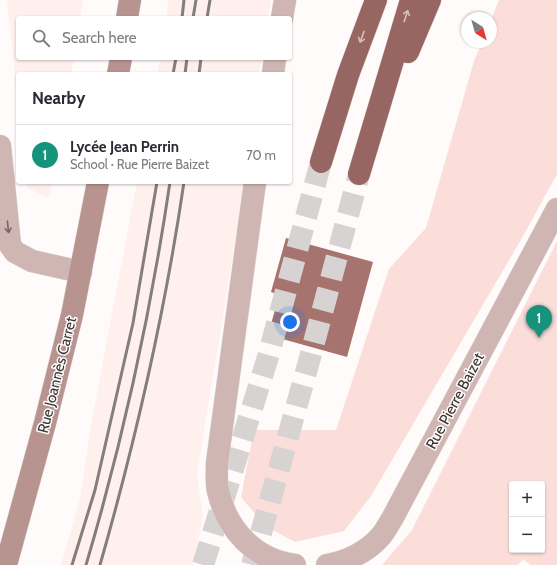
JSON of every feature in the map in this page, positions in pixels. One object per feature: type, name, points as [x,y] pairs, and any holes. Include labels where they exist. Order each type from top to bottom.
[{"type":"highway","points":[[321,162],[348,75],[376,0]]},
{"type":"highway","points":[[359,174],[411,0]]},
{"type":"highway","points":[[370,139],[430,0]]},
{"type":"street","points":[[127,16],[130,0]]},
{"type":"street","points":[[282,16],[285,0]]},
{"type":"street","points":[[118,72],[121,60]]},
{"type":"street","points":[[273,72],[275,60]]},
{"type":"street","points":[[0,146],[10,245],[15,252],[32,261],[80,272]]},
{"type":"street","name":"Rue Joannès Carret","points":[[6,551],[45,423],[72,315],[98,184]]},
{"type":"street","points":[[255,184],[217,463],[217,490],[226,516],[241,538],[261,554],[285,564],[295,565]]},
{"type":"street","name":"Rue Pierre Baizet","points":[[327,565],[339,563],[360,553],[380,538],[557,209]]},
{"type":"shaded area","points":[[7,0],[83,0],[80,16],[16,16],[16,60],[74,60],[71,72],[16,72],[16,86]]},
{"type":"shaded area","points":[[168,0],[271,0],[268,16],[167,16]]},
{"type":"shaded area","points":[[499,0],[557,0],[557,174],[522,238],[371,496],[344,531],[295,542],[265,526],[241,497],[254,430],[336,430],[389,269],[426,228],[474,61],[479,48],[497,48],[497,12],[494,12]]},
{"type":"shaded area","points":[[160,60],[262,60],[259,72],[157,72]]},
{"type":"shaded area","points":[[26,184],[52,184],[49,198],[27,188]]},
{"type":"shaded area","points":[[137,184],[245,184],[197,474],[203,516],[193,565],[61,565],[80,499],[91,425]]},
{"type":"shaded area","points":[[557,241],[557,565],[530,565],[523,559],[518,565],[382,565],[412,530]]},
{"type":"building","points":[[286,238],[373,262],[347,357],[268,335],[279,295],[271,292]]},
{"type":"tunnel","points":[[203,565],[268,357],[321,162]]},
{"type":"tunnel","points":[[252,565],[308,365],[359,174]]},
{"type":"railway","points":[[182,16],[184,0]]},
{"type":"railway","points":[[193,16],[196,0]]},
{"type":"railway","points":[[207,16],[210,0]]},
{"type":"railway","points":[[173,72],[176,60]]},
{"type":"railway","points":[[185,72],[187,60]]},
{"type":"railway","points":[[199,72],[201,60]]},
{"type":"railway","points":[[72,565],[95,490],[133,323],[157,184]]},
{"type":"railway","points":[[86,565],[112,471],[135,375],[154,279],[170,184]]},
{"type":"railway","points":[[100,565],[126,470],[159,327],[184,184]]},
{"type":"place","name":"Lycée Jean Perrin","points":[[539,338]]}]
